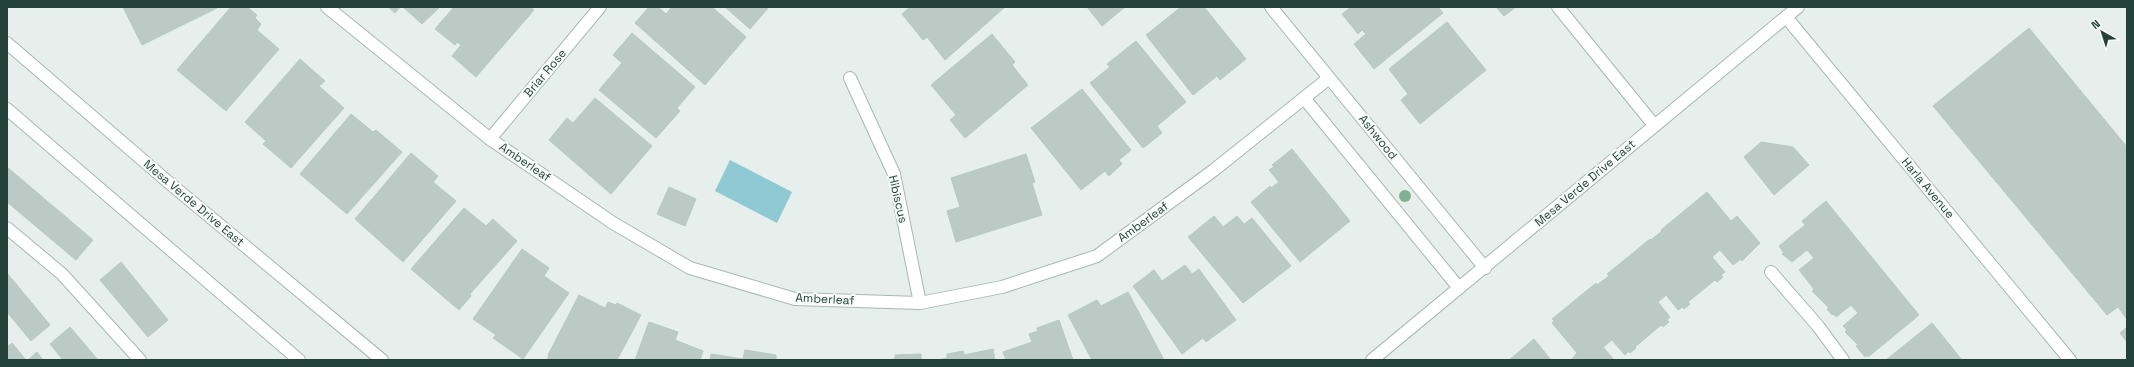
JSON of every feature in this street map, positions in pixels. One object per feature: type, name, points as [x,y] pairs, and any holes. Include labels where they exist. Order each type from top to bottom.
[{"type":"street","name":"Amberleaf","points":[[327,7],[490,139],[614,223],[690,268],[795,299],[920,303],[1002,287],[1097,256],[1214,170],[1329,78]]},
{"type":"street","name":"Briar Rose","points":[[490,139],[600,7]]},
{"type":"street","name":"Ashwood","points":[[1271,7],[1485,268]]},
{"type":"street","points":[[1558,7],[1654,125]]},
{"type":"street","name":"Mesa Verde Drive East","points":[[1372,360],[1485,268],[1654,125],[1798,7]]},
{"type":"street","name":"Harla Avenue","points":[[1786,17],[2070,360]]},
{"type":"street","name":"Mesa Verde Drive East","points":[[7,43],[173,186],[382,360]]},
{"type":"street","name":"Hibiscus","points":[[850,78],[894,174],[920,303]]},
{"type":"street","points":[[1304,98],[1459,288]]},
{"type":"street","points":[[7,109],[299,360]]},
{"type":"street","points":[[7,228],[62,274],[140,360]]},
{"type":"street","points":[[1771,272],[1818,326],[1843,360]]},
{"type":"water","points":[[730,160],[792,192],[777,223],[715,191]]},
{"type":"building","points":[[123,7],[219,7],[142,45]]},
{"type":"building","points":[[231,7],[247,7],[257,15],[255,18],[261,24],[257,30],[279,49],[226,111],[177,70]]},
{"type":"building","points":[[388,7],[400,7],[395,13]]},
{"type":"building","points":[[403,7],[440,7],[422,24]]},
{"type":"building","points":[[454,7],[530,7],[534,10],[476,77],[452,56],[461,45],[457,42],[455,45],[435,29]]},
{"type":"building","points":[[649,7],[658,7],[666,14],[672,7],[712,7],[746,37],[705,85],[635,23]]},
{"type":"building","points":[[725,7],[769,7],[750,29]]},
{"type":"building","points":[[910,7],[1005,7],[945,60],[927,37],[923,40],[902,14]]},
{"type":"building","points":[[1087,7],[1125,7],[1102,26]]},
{"type":"building","points":[[1181,7],[1204,7],[1246,59],[1220,80],[1217,76],[1193,95],[1146,35]]},
{"type":"building","points":[[1351,7],[1438,7],[1443,13],[1374,69],[1354,44],[1366,34],[1362,30],[1358,34],[1342,14]]},
{"type":"building","points":[[1496,7],[1516,7],[1504,16]]},
{"type":"building","points":[[1447,22],[1486,70],[1420,124],[1401,100],[1408,94],[1389,69]]},
{"type":"building","points":[[2029,28],[2127,147],[2126,318],[2118,307],[2107,315],[1933,106]]},
{"type":"building","points":[[632,33],[695,87],[677,108],[680,111],[656,138],[599,90],[622,63],[613,55]]},
{"type":"building","points":[[992,34],[1015,62],[1012,65],[1028,85],[965,138],[950,120],[956,115],[931,85]]},
{"type":"building","points":[[1136,41],[1186,102],[1157,126],[1162,133],[1143,148],[1090,83],[1110,67],[1107,64]]},
{"type":"building","points":[[300,59],[325,81],[319,86],[344,108],[291,168],[263,144],[266,141],[245,122]]},
{"type":"building","points":[[1082,89],[1131,150],[1119,160],[1122,164],[1109,176],[1105,171],[1081,190],[1031,128]]},
{"type":"building","points":[[595,98],[652,146],[611,194],[549,140],[567,118],[573,123]]},
{"type":"building","points":[[351,114],[373,132],[376,130],[402,152],[347,214],[300,174]]},
{"type":"building","points":[[1761,142],[1793,147],[1809,165],[1774,195],[1744,157]]},
{"type":"building","points":[[1292,149],[1350,221],[1300,262],[1251,202],[1270,186],[1271,188],[1279,182],[1269,170],[1274,167],[1272,165]]},
{"type":"building","points":[[411,153],[438,176],[433,182],[456,201],[403,262],[355,219]]},
{"type":"building","points":[[1026,154],[1035,182],[1032,183],[1042,215],[956,242],[947,211],[960,207],[951,178]]},
{"type":"building","points":[[7,167],[93,240],[76,260],[7,202]]},
{"type":"building","points":[[669,187],[696,199],[685,226],[657,214]]},
{"type":"building","points":[[1707,192],[1731,221],[1737,216],[1760,243],[1742,261],[1741,259],[1733,265],[1720,250],[1712,257],[1725,272],[1721,275],[1723,277],[1717,282],[1715,280],[1688,302],[1690,304],[1684,309],[1683,307],[1678,310],[1666,295],[1658,302],[1670,317],[1667,320],[1669,322],[1663,327],[1661,325],[1630,353],[1629,351],[1625,355],[1612,340],[1603,347],[1614,360],[1571,360],[1577,353],[1552,323],[1554,321],[1552,319],[1596,283],[1597,285],[1609,276],[1607,274],[1662,231],[1661,230]]},
{"type":"building","points":[[1826,201],[1919,315],[1868,357],[1866,355],[1865,357],[1856,346],[1858,345],[1845,332],[1847,330],[1843,326],[1858,313],[1851,305],[1836,317],[1833,314],[1832,315],[1827,309],[1829,308],[1812,291],[1814,289],[1799,270],[1814,258],[1807,250],[1792,262],[1782,254],[1784,253],[1779,246],[1805,225],[1802,221]]},
{"type":"building","points":[[464,208],[486,226],[493,219],[517,241],[470,294],[471,296],[459,310],[411,269]]},
{"type":"building","points":[[1214,216],[1223,227],[1237,216],[1244,224],[1252,218],[1291,266],[1243,303],[1188,237]]},
{"type":"building","points":[[522,249],[549,268],[544,276],[569,293],[523,359],[493,338],[496,335],[473,319]]},
{"type":"building","points":[[121,262],[168,320],[148,337],[100,280]]},
{"type":"building","points":[[1185,265],[1192,274],[1199,269],[1236,320],[1206,342],[1203,338],[1182,354],[1133,286],[1154,270],[1162,281]]},
{"type":"building","points":[[7,273],[50,325],[31,341],[7,312]]},
{"type":"building","points":[[1128,292],[1164,360],[1092,360],[1068,315],[1097,300],[1101,306]]},
{"type":"building","points":[[579,295],[605,308],[608,302],[616,305],[617,303],[641,315],[617,360],[547,360],[548,355]]},
{"type":"building","points":[[1059,320],[1073,360],[1006,360],[1003,352],[1032,342],[1029,334],[1038,331],[1037,328]]},
{"type":"building","points":[[649,322],[678,332],[675,340],[703,351],[700,360],[635,360]]},
{"type":"building","points":[[1932,323],[1962,360],[1886,360]]},
{"type":"building","points":[[70,327],[98,360],[63,360],[50,344]]},
{"type":"building","points":[[2127,327],[2127,342],[2120,333]]},
{"type":"building","points":[[1534,339],[1551,360],[1509,360]]},
{"type":"building","points":[[12,343],[26,360],[7,360],[7,347]]},
{"type":"building","points":[[993,349],[995,360],[938,360],[947,358],[947,354],[963,351],[964,355]]},
{"type":"building","points":[[745,350],[776,355],[776,360],[710,360],[711,354],[743,359]]},
{"type":"building","points":[[37,352],[43,360],[28,360]]},
{"type":"building","points":[[921,354],[921,360],[887,360],[895,359],[895,355]]}]
